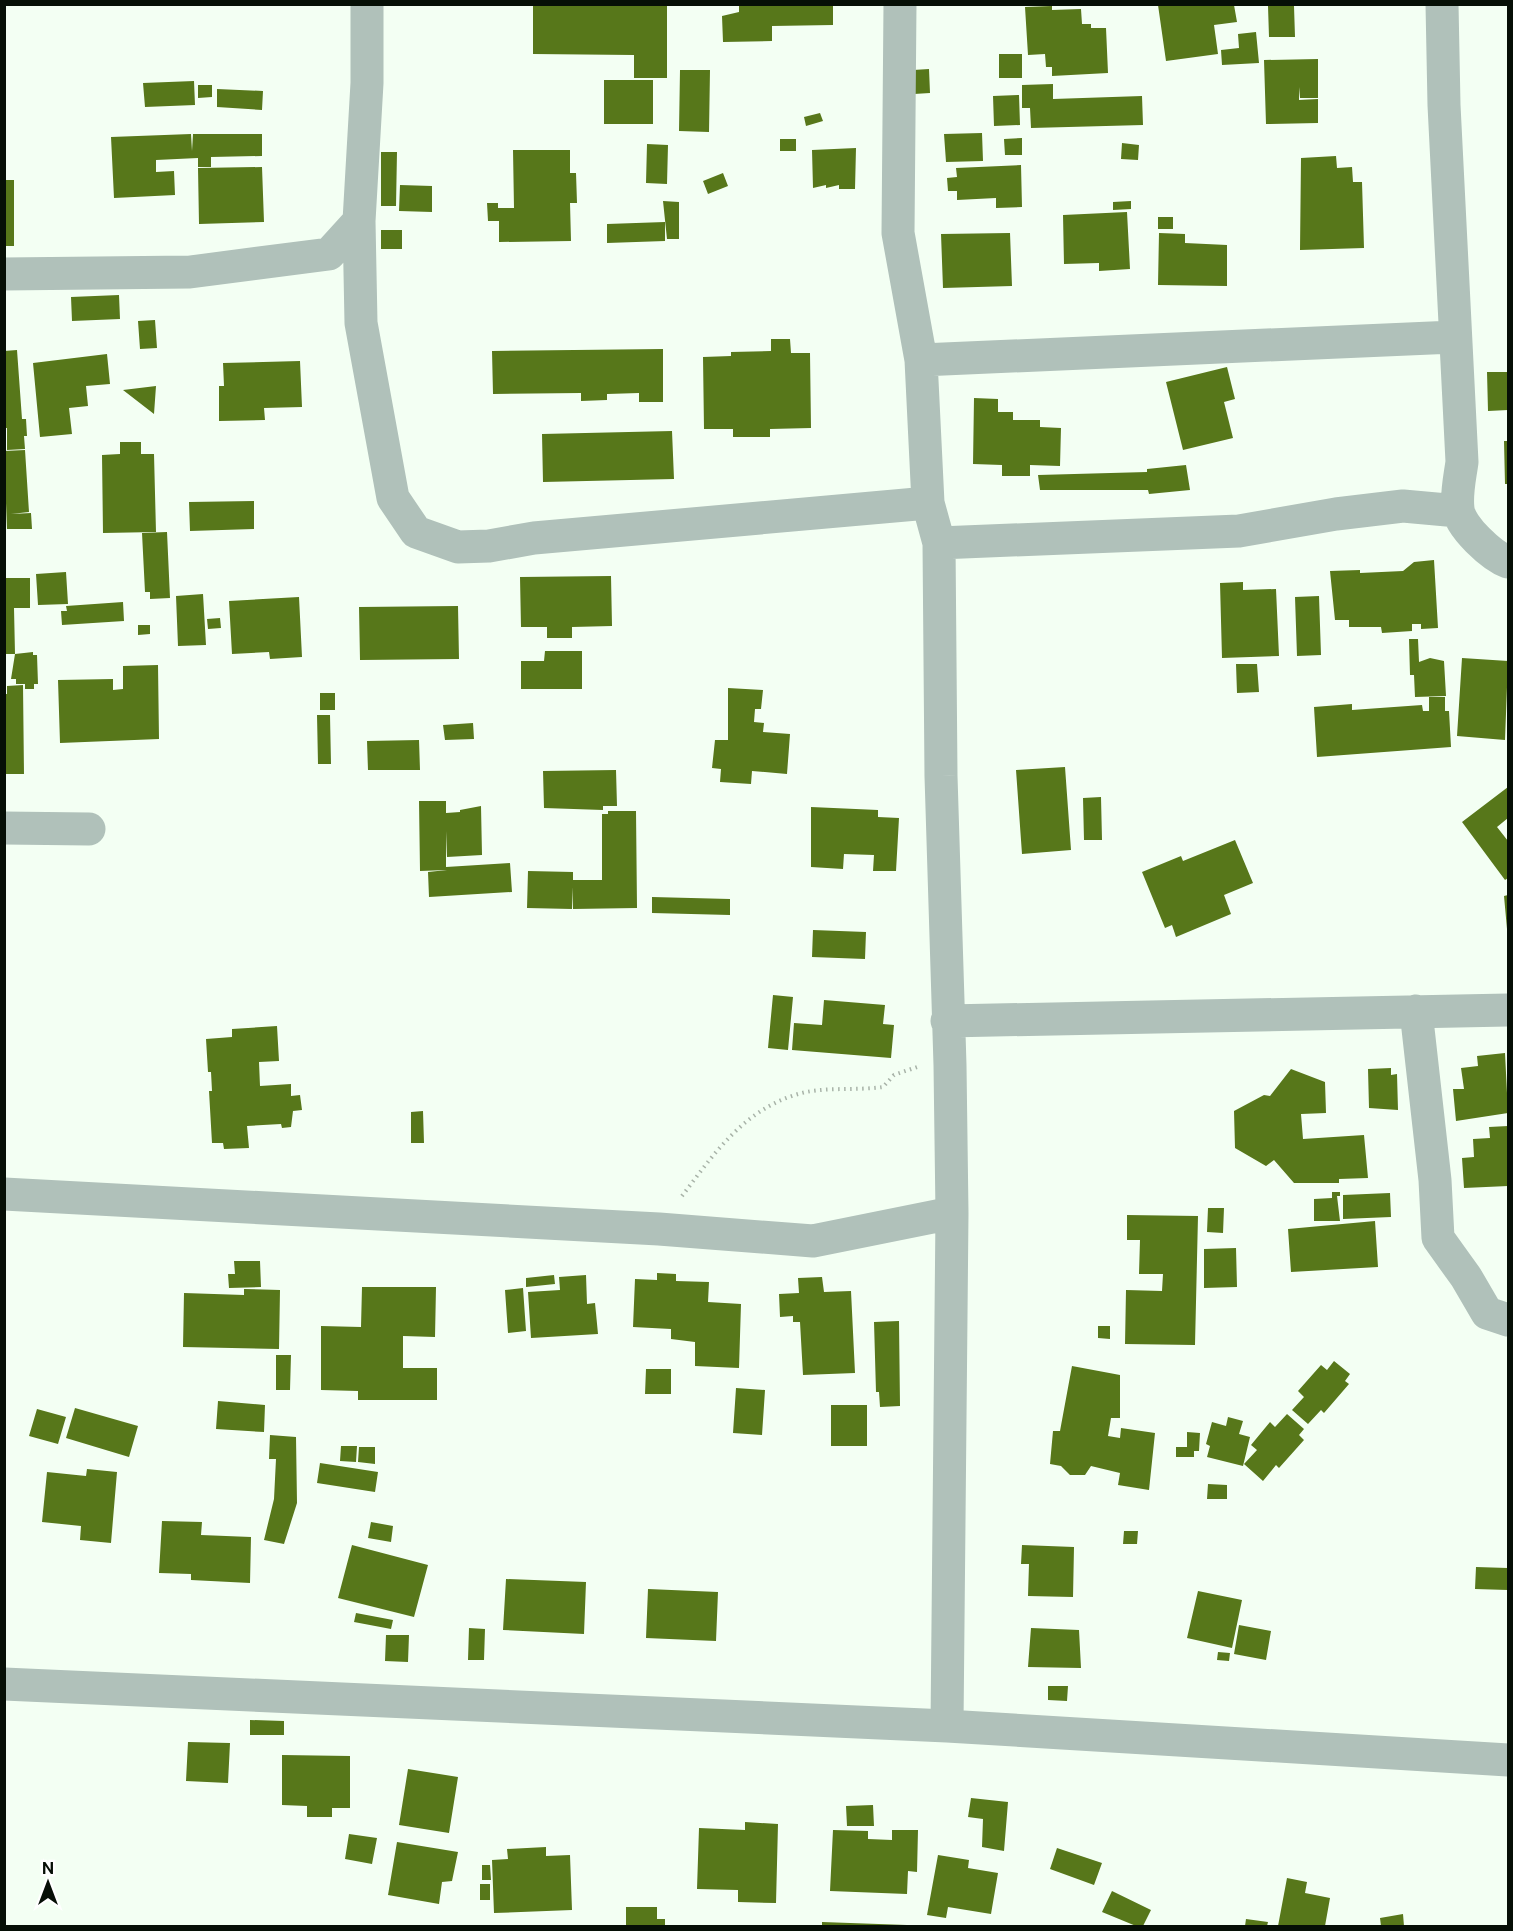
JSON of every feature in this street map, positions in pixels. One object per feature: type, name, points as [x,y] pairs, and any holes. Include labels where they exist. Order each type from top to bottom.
[{"type":"street","points":[[367,4],[367,84],[359,221],[361,323],[393,498],[416,532],[458,547],[489,546],[546,537],[928,503]]},
{"type":"street","points":[[900,4],[898,233],[921,360],[928,503],[939,543],[940,776],[950,1065],[952,1213],[947,1726]]},
{"type":"street","points":[[1442,4],[1454,337],[1462,462],[1458,511],[1477,540],[1500,559],[1509,561]]},
{"type":"street","points":[[4,274],[190,272],[295,260],[329,254],[359,221]]},
{"type":"street","points":[[921,360],[1454,337]]},
{"type":"street","points":[[939,543],[1239,531],[1336,514],[1403,506],[1458,511]]},
{"type":"street","points":[[4,828],[89,829]]},
{"type":"street","points":[[947,1020],[1509,1010]]},
{"type":"street","points":[[1416,1011],[1435,1180],[1438,1238],[1466,1276],[1487,1313],[1509,1320]]},
{"type":"street","points":[[4,1194],[659,1228],[813,1241],[952,1213]]},
{"type":"street","points":[[4,1684],[947,1726],[1509,1760]]},
{"type":"path","points":[[659,1228],[724,1142],[752,1117],[795,1095],[883,1087],[894,1075],[922,1065],[950,1065]]},
{"type":"building","points":[[533,4],[667,4],[667,78],[634,78],[634,55],[533,54]]},
{"type":"building","points":[[739,5],[833,5],[833,25],[772,26],[772,41],[723,42],[722,16],[739,12]]},
{"type":"building","points":[[1158,5],[1234,5],[1237,22],[1214,25],[1218,54],[1166,61]]},
{"type":"building","points":[[1052,6],[1052,10],[1081,9],[1082,24],[1091,24],[1091,28],[1106,28],[1108,73],[1052,76],[1052,67],[1046,67],[1045,54],[1028,55],[1025,7]]},
{"type":"building","points":[[1268,6],[1294,6],[1295,37],[1269,37]]},
{"type":"building","points":[[1256,32],[1259,63],[1222,65],[1221,50],[1239,48],[1238,34]]},
{"type":"building","points":[[999,54],[1022,54],[1022,78],[999,78]]},
{"type":"building","points":[[1318,59],[1318,98],[1300,98],[1299,87],[1299,100],[1318,99],[1318,123],[1266,124],[1264,60]]},
{"type":"building","points":[[929,69],[930,93],[914,94],[913,70]]},
{"type":"building","points":[[680,70],[710,70],[709,132],[679,131]]},
{"type":"building","points":[[604,80],[653,80],[653,124],[604,124]]},
{"type":"building","points":[[194,81],[195,105],[145,107],[143,83]]},
{"type":"building","points":[[1053,84],[1053,99],[1142,96],[1143,125],[1031,128],[1030,108],[1022,108],[1022,85]]},
{"type":"building","points":[[198,85],[212,85],[212,97],[198,98]]},
{"type":"building","points":[[217,89],[263,91],[262,110],[217,107]]},
{"type":"building","points":[[1019,95],[1020,125],[994,126],[993,96]]},
{"type":"building","points":[[820,113],[823,121],[806,126],[804,117]]},
{"type":"building","points":[[982,133],[983,161],[946,162],[944,134]]},
{"type":"building","points":[[191,134],[192,151],[193,134],[262,134],[262,156],[211,157],[211,167],[198,167],[198,158],[156,160],[156,172],[174,171],[175,195],[114,198],[111,137]]},
{"type":"building","points":[[1022,138],[1022,155],[1005,155],[1004,139]]},
{"type":"building","points":[[780,139],[796,139],[796,151],[780,151]]},
{"type":"building","points":[[1122,143],[1139,145],[1138,160],[1121,159]]},
{"type":"building","points":[[647,144],[668,145],[667,184],[646,183]]},
{"type":"building","points":[[856,148],[855,189],[839,189],[839,185],[813,188],[812,150]]},
{"type":"building","points":[[513,150],[570,150],[570,173],[576,173],[577,203],[570,203],[571,241],[499,242],[499,221],[488,221],[487,203],[498,203],[498,208],[514,208]]},
{"type":"building","points":[[381,152],[397,152],[396,206],[381,206]]},
{"type":"building","points":[[1336,156],[1337,168],[1352,167],[1353,182],[1362,182],[1364,248],[1300,250],[1301,158]]},
{"type":"building","points":[[1021,165],[1022,207],[996,208],[996,198],[957,200],[957,191],[948,191],[947,178],[957,177],[956,168]]},
{"type":"building","points":[[262,167],[264,222],[199,224],[198,168]]},
{"type":"building","points":[[723,173],[728,186],[708,194],[703,181]]},
{"type":"building","points":[[4,180],[14,180],[14,246],[4,246]]},
{"type":"building","points":[[400,185],[432,186],[432,212],[399,211]]},
{"type":"building","points":[[663,201],[679,202],[679,239],[667,239]]},
{"type":"building","points":[[1131,201],[1131,209],[1113,210],[1113,202]]},
{"type":"building","points":[[1127,212],[1130,269],[1099,271],[1099,263],[1064,264],[1063,215]]},
{"type":"building","points":[[1158,217],[1173,217],[1173,229],[1158,229]]},
{"type":"building","points":[[665,222],[665,241],[607,243],[607,224]]},
{"type":"building","points":[[381,230],[402,230],[402,249],[381,249]]},
{"type":"building","points":[[1010,233],[1012,286],[943,288],[941,234]]},
{"type":"building","points":[[1159,233],[1185,234],[1185,243],[1227,245],[1227,286],[1158,285]]},
{"type":"building","points":[[119,295],[120,319],[72,321],[71,297]]},
{"type":"building","points":[[155,320],[157,348],[140,349],[138,321]]},
{"type":"building","points":[[771,339],[790,339],[791,353],[810,353],[811,428],[770,429],[770,437],[733,437],[733,429],[704,429],[703,357],[731,356],[731,352],[771,351]]},
{"type":"building","points":[[663,349],[663,402],[639,402],[639,393],[607,394],[607,400],[581,401],[581,393],[493,394],[492,351]]},
{"type":"building","points":[[17,350],[22,419],[26,419],[27,436],[24,436],[25,449],[7,450],[7,428],[4,428],[4,351]]},
{"type":"building","points":[[107,354],[110,384],[86,386],[88,406],[69,408],[72,434],[40,437],[33,363]]},
{"type":"building","points":[[300,361],[302,407],[264,408],[265,420],[219,421],[219,386],[224,386],[223,363]]},
{"type":"building","points":[[1227,367],[1235,399],[1224,402],[1233,438],[1183,450],[1166,382]]},
{"type":"building","points":[[1487,372],[1508,372],[1508,410],[1488,411]]},
{"type":"building","points":[[156,386],[154,414],[123,390]]},
{"type":"building","points":[[974,398],[998,399],[998,412],[1013,412],[1013,420],[1040,420],[1040,427],[1061,428],[1060,466],[1030,465],[1030,476],[1002,476],[1002,465],[973,464]]},
{"type":"building","points":[[672,431],[674,479],[543,482],[542,434]]},
{"type":"building","points":[[1504,441],[1508,441],[1508,484],[1505,484]]},
{"type":"building","points":[[120,442],[141,442],[141,454],[154,454],[156,532],[103,533],[102,455],[120,454]]},
{"type":"building","points":[[25,450],[29,512],[11,514],[31,513],[32,529],[7,529],[4,451]]},
{"type":"building","points":[[1186,465],[1190,490],[1149,494],[1148,490],[1040,490],[1038,475],[1147,472],[1147,469]]},
{"type":"building","points":[[254,501],[254,529],[190,531],[189,502]]},
{"type":"building","points":[[167,532],[170,598],[150,599],[150,592],[145,592],[142,533]]},
{"type":"building","points":[[1434,560],[1438,628],[1421,629],[1421,624],[1412,624],[1412,631],[1382,633],[1381,627],[1349,627],[1349,620],[1335,620],[1330,571],[1360,570],[1360,573],[1403,571],[1414,562]]},
{"type":"building","points":[[66,572],[68,604],[38,605],[36,574]]},
{"type":"building","points":[[611,576],[612,626],[572,627],[572,638],[547,638],[547,627],[521,627],[520,577]]},
{"type":"building","points":[[5,578],[30,578],[30,608],[14,608],[15,654],[5,654]]},
{"type":"building","points":[[1243,582],[1243,590],[1276,589],[1279,656],[1222,658],[1220,583]]},
{"type":"building","points":[[203,594],[206,645],[178,646],[176,596]]},
{"type":"building","points":[[1319,596],[1321,655],[1297,656],[1295,597]]},
{"type":"building","points":[[299,597],[302,657],[270,659],[269,652],[232,654],[229,601]]},
{"type":"building","points":[[123,602],[124,621],[62,625],[61,611],[67,611],[66,606]]},
{"type":"building","points":[[458,606],[459,659],[360,660],[359,607]]},
{"type":"building","points":[[220,618],[221,628],[208,629],[207,619]]},
{"type":"building","points":[[138,625],[150,625],[150,634],[138,635]]},
{"type":"building","points":[[1409,639],[1418,639],[1419,662],[1430,658],[1444,661],[1446,696],[1415,697],[1414,675],[1410,675]]},
{"type":"building","points":[[545,651],[582,651],[582,689],[521,689],[521,661],[544,661]]},
{"type":"building","points":[[33,652],[33,655],[37,655],[38,684],[34,684],[34,689],[25,689],[25,684],[16,684],[16,679],[11,679],[15,654]]},
{"type":"building","points":[[1462,658],[1508,661],[1505,740],[1457,736]]},
{"type":"building","points":[[1236,664],[1257,664],[1259,692],[1237,693]]},
{"type":"building","points":[[158,665],[159,739],[60,743],[58,680],[113,679],[113,690],[123,689],[123,666]]},
{"type":"building","points":[[23,685],[24,774],[4,774],[4,694],[7,694],[7,686]]},
{"type":"building","points":[[728,688],[763,690],[761,709],[755,709],[754,722],[764,723],[763,732],[790,734],[787,774],[752,771],[751,784],[720,782],[721,769],[712,768],[715,740],[728,740]]},
{"type":"building","points":[[320,693],[335,693],[335,710],[320,710]]},
{"type":"building","points":[[1429,697],[1445,697],[1445,711],[1449,711],[1451,747],[1317,757],[1314,707],[1352,704],[1352,710],[1422,705],[1423,711],[1429,711]]},
{"type":"building","points":[[317,715],[330,715],[331,764],[318,764]]},
{"type":"building","points":[[473,723],[474,739],[445,740],[443,725]]},
{"type":"building","points":[[419,740],[420,770],[368,770],[367,741]]},
{"type":"building","points":[[1065,767],[1071,850],[1022,854],[1016,770]]},
{"type":"building","points":[[616,770],[617,806],[603,806],[603,810],[544,808],[543,771]]},
{"type":"building","points":[[1508,787],[1508,818],[1497,827],[1508,841],[1508,878],[1505,880],[1462,822]]},
{"type":"building","points":[[1101,797],[1102,840],[1084,840],[1083,798]]},
{"type":"building","points":[[419,801],[446,801],[446,813],[481,806],[482,855],[447,857],[446,831],[446,867],[510,863],[512,892],[429,897],[428,872],[447,870],[420,871]]},
{"type":"building","points":[[811,807],[878,810],[878,817],[899,818],[896,871],[873,871],[874,855],[844,854],[843,869],[811,867]]},
{"type":"building","points":[[608,811],[636,811],[637,908],[573,909],[573,887],[572,909],[527,908],[528,871],[573,872],[573,880],[602,880],[602,814],[608,814]]},
{"type":"building","points":[[1235,840],[1253,883],[1224,895],[1231,914],[1176,937],[1172,925],[1165,928],[1142,872],[1181,856],[1183,861]]},
{"type":"building","points":[[1508,895],[1508,929],[1507,929],[1504,896]]},
{"type":"building","points":[[652,897],[730,899],[730,915],[652,913]]},
{"type":"building","points":[[813,930],[866,932],[865,959],[812,957]]},
{"type":"building","points":[[773,995],[793,997],[788,1050],[768,1048]]},
{"type":"building","points":[[824,1000],[885,1005],[883,1024],[894,1025],[891,1058],[792,1050],[794,1023],[822,1025]]},
{"type":"building","points":[[277,1026],[279,1061],[259,1062],[260,1086],[291,1084],[291,1096],[300,1095],[302,1110],[293,1111],[291,1127],[282,1128],[281,1124],[247,1126],[249,1148],[224,1149],[223,1143],[212,1143],[209,1091],[212,1091],[211,1072],[208,1072],[206,1039],[232,1037],[232,1029]]},
{"type":"building","points":[[1505,1053],[1508,1113],[1456,1121],[1453,1089],[1464,1089],[1461,1068],[1478,1066],[1477,1056]]},
{"type":"building","points":[[1391,1068],[1391,1075],[1397,1074],[1398,1110],[1369,1108],[1368,1069]]},
{"type":"building","points":[[1291,1069],[1325,1082],[1326,1113],[1301,1114],[1303,1139],[1364,1135],[1368,1178],[1339,1179],[1339,1183],[1294,1183],[1274,1160],[1266,1166],[1235,1148],[1234,1111],[1264,1095],[1270,1096]]},
{"type":"building","points":[[423,1111],[424,1143],[411,1143],[411,1112]]},
{"type":"building","points":[[1508,1126],[1508,1186],[1464,1188],[1462,1158],[1474,1157],[1473,1139],[1490,1138],[1489,1127]]},
{"type":"building","points":[[1332,1192],[1340,1192],[1340,1196],[1337,1196],[1340,1221],[1314,1221],[1314,1199],[1332,1198]]},
{"type":"building","points":[[1390,1193],[1391,1217],[1343,1219],[1343,1195]]},
{"type":"building","points":[[1208,1208],[1224,1208],[1223,1233],[1207,1232]]},
{"type":"building","points":[[1127,1215],[1198,1216],[1195,1345],[1125,1344],[1126,1290],[1162,1291],[1163,1274],[1139,1274],[1140,1240],[1127,1240]]},
{"type":"building","points":[[1375,1221],[1378,1267],[1291,1272],[1288,1229]]},
{"type":"building","points":[[1236,1248],[1237,1287],[1204,1288],[1204,1249]]},
{"type":"building","points":[[234,1261],[260,1261],[261,1287],[229,1288],[228,1274],[235,1274]]},
{"type":"building","points":[[657,1273],[676,1274],[676,1281],[709,1282],[708,1302],[741,1304],[739,1368],[695,1366],[695,1342],[671,1339],[671,1329],[633,1327],[635,1279],[657,1280]]},
{"type":"building","points":[[554,1275],[555,1284],[526,1287],[526,1278]]},
{"type":"building","points":[[586,1275],[587,1304],[595,1303],[598,1334],[531,1338],[528,1292],[560,1290],[559,1277]]},
{"type":"building","points":[[822,1277],[824,1292],[851,1291],[855,1373],[803,1375],[800,1322],[793,1322],[793,1316],[780,1317],[779,1294],[799,1293],[798,1278]]},
{"type":"building","points":[[362,1287],[436,1287],[435,1337],[403,1336],[403,1368],[437,1368],[437,1400],[358,1400],[358,1391],[321,1390],[321,1326],[361,1327]]},
{"type":"building","points":[[523,1288],[526,1331],[508,1333],[505,1290]]},
{"type":"building","points":[[244,1289],[280,1290],[279,1349],[183,1347],[184,1293],[244,1295]]},
{"type":"building","points":[[899,1321],[900,1406],[880,1407],[879,1392],[876,1392],[874,1322]]},
{"type":"building","points":[[1098,1326],[1110,1326],[1110,1339],[1098,1338]]},
{"type":"building","points":[[276,1355],[291,1355],[290,1390],[276,1390]]},
{"type":"building","points":[[1334,1361],[1350,1374],[1345,1381],[1349,1384],[1324,1413],[1321,1410],[1308,1424],[1292,1410],[1304,1397],[1298,1391],[1321,1365],[1327,1370]]},
{"type":"building","points":[[1072,1366],[1120,1375],[1120,1418],[1111,1418],[1108,1436],[1120,1438],[1121,1428],[1155,1433],[1149,1490],[1118,1485],[1120,1473],[1091,1466],[1085,1475],[1070,1475],[1061,1466],[1050,1464],[1053,1431],[1060,1431]]},
{"type":"building","points":[[646,1369],[671,1369],[671,1394],[645,1394]]},
{"type":"building","points":[[736,1388],[765,1390],[762,1435],[733,1433]]},
{"type":"building","points":[[218,1401],[265,1405],[264,1432],[216,1429]]},
{"type":"building","points":[[831,1405],[867,1405],[867,1446],[831,1446]]},
{"type":"building","points":[[75,1408],[138,1426],[129,1457],[66,1438]]},
{"type":"building","points":[[37,1409],[66,1417],[58,1444],[29,1436]]},
{"type":"building","points":[[1287,1414],[1304,1429],[1299,1435],[1304,1440],[1279,1468],[1276,1465],[1263,1481],[1244,1464],[1257,1450],[1251,1445],[1270,1422],[1275,1427]]},
{"type":"building","points":[[1228,1417],[1243,1421],[1239,1434],[1250,1437],[1243,1466],[1207,1457],[1210,1446],[1206,1444],[1212,1422],[1226,1426]]},
{"type":"building","points":[[1187,1432],[1200,1433],[1199,1451],[1194,1451],[1194,1457],[1176,1457],[1176,1447],[1187,1447]]},
{"type":"building","points":[[270,1435],[296,1437],[297,1503],[284,1544],[264,1540],[274,1499],[276,1459],[269,1459]]},
{"type":"building","points":[[341,1446],[357,1446],[356,1462],[340,1461]]},
{"type":"building","points":[[359,1447],[375,1447],[375,1464],[358,1462]]},
{"type":"building","points":[[320,1463],[378,1472],[375,1492],[317,1483]]},
{"type":"building","points":[[87,1469],[117,1472],[111,1543],[80,1540],[81,1526],[42,1522],[47,1472],[86,1476]]},
{"type":"building","points":[[1208,1484],[1227,1485],[1227,1499],[1207,1499]]},
{"type":"building","points":[[162,1521],[202,1522],[201,1535],[251,1537],[250,1583],[191,1580],[191,1574],[159,1573]]},
{"type":"building","points":[[371,1522],[393,1526],[391,1542],[368,1538]]},
{"type":"building","points":[[1124,1531],[1138,1531],[1137,1544],[1123,1544]]},
{"type":"building","points":[[352,1545],[428,1565],[414,1617],[338,1598]]},
{"type":"building","points":[[1022,1545],[1074,1547],[1073,1597],[1028,1596],[1029,1564],[1021,1564]]},
{"type":"building","points":[[1476,1567],[1508,1568],[1508,1590],[1475,1589]]},
{"type":"building","points":[[506,1579],[586,1582],[584,1634],[503,1630]]},
{"type":"building","points":[[648,1589],[718,1592],[716,1641],[646,1638]]},
{"type":"building","points":[[1198,1591],[1242,1600],[1232,1648],[1187,1638]]},
{"type":"building","points":[[356,1613],[393,1620],[391,1629],[354,1622]]},
{"type":"building","points":[[1239,1625],[1271,1631],[1266,1660],[1234,1654]]},
{"type":"building","points":[[469,1628],[485,1629],[484,1660],[468,1660]]},
{"type":"building","points":[[1031,1628],[1079,1630],[1081,1668],[1028,1667]]},
{"type":"building","points":[[386,1635],[409,1635],[408,1662],[385,1661]]},
{"type":"building","points":[[1218,1652],[1230,1653],[1229,1661],[1217,1660]]},
{"type":"building","points":[[1048,1686],[1068,1686],[1067,1701],[1048,1700]]},
{"type":"building","points":[[250,1720],[284,1721],[284,1735],[250,1735]]},
{"type":"building","points":[[188,1742],[230,1743],[228,1783],[186,1781]]},
{"type":"building","points":[[282,1755],[350,1756],[350,1808],[332,1808],[332,1817],[307,1817],[307,1806],[282,1805]]},
{"type":"building","points":[[408,1769],[458,1777],[449,1833],[399,1825]]},
{"type":"building","points":[[971,1798],[1008,1802],[1004,1851],[982,1847],[983,1819],[968,1817]]},
{"type":"building","points":[[873,1805],[874,1826],[847,1826],[846,1806]]},
{"type":"building","points":[[745,1822],[778,1824],[776,1903],[738,1902],[738,1890],[697,1889],[699,1828],[745,1830]]},
{"type":"building","points":[[833,1830],[868,1831],[868,1839],[892,1840],[892,1830],[918,1830],[917,1872],[908,1871],[907,1894],[830,1891]]},
{"type":"building","points":[[349,1834],[377,1838],[372,1864],[345,1859]]},
{"type":"building","points":[[397,1842],[458,1852],[452,1881],[442,1882],[439,1904],[388,1895]]},
{"type":"building","points":[[546,1847],[546,1856],[570,1855],[572,1910],[494,1913],[492,1860],[508,1859],[507,1849]]},
{"type":"building","points":[[1057,1848],[1102,1863],[1094,1885],[1050,1869]]},
{"type":"building","points":[[938,1855],[969,1860],[968,1868],[998,1873],[991,1914],[948,1907],[946,1918],[927,1915]]},
{"type":"building","points":[[482,1865],[490,1865],[491,1880],[482,1880]]},
{"type":"building","points":[[1287,1878],[1307,1882],[1305,1893],[1330,1898],[1325,1926],[1278,1926]]},
{"type":"building","points":[[480,1884],[490,1884],[490,1900],[480,1900]]},
{"type":"building","points":[[1112,1891],[1151,1910],[1143,1926],[1136,1926],[1102,1912]]},
{"type":"building","points":[[626,1907],[657,1907],[657,1919],[665,1919],[665,1926],[626,1926]]},
{"type":"building","points":[[1403,1914],[1404,1926],[1381,1926],[1380,1918]]},
{"type":"building","points":[[1246,1919],[1268,1922],[1267,1926],[1245,1926]]},
{"type":"building","points":[[822,1922],[907,1925],[907,1926],[822,1926]]}]
